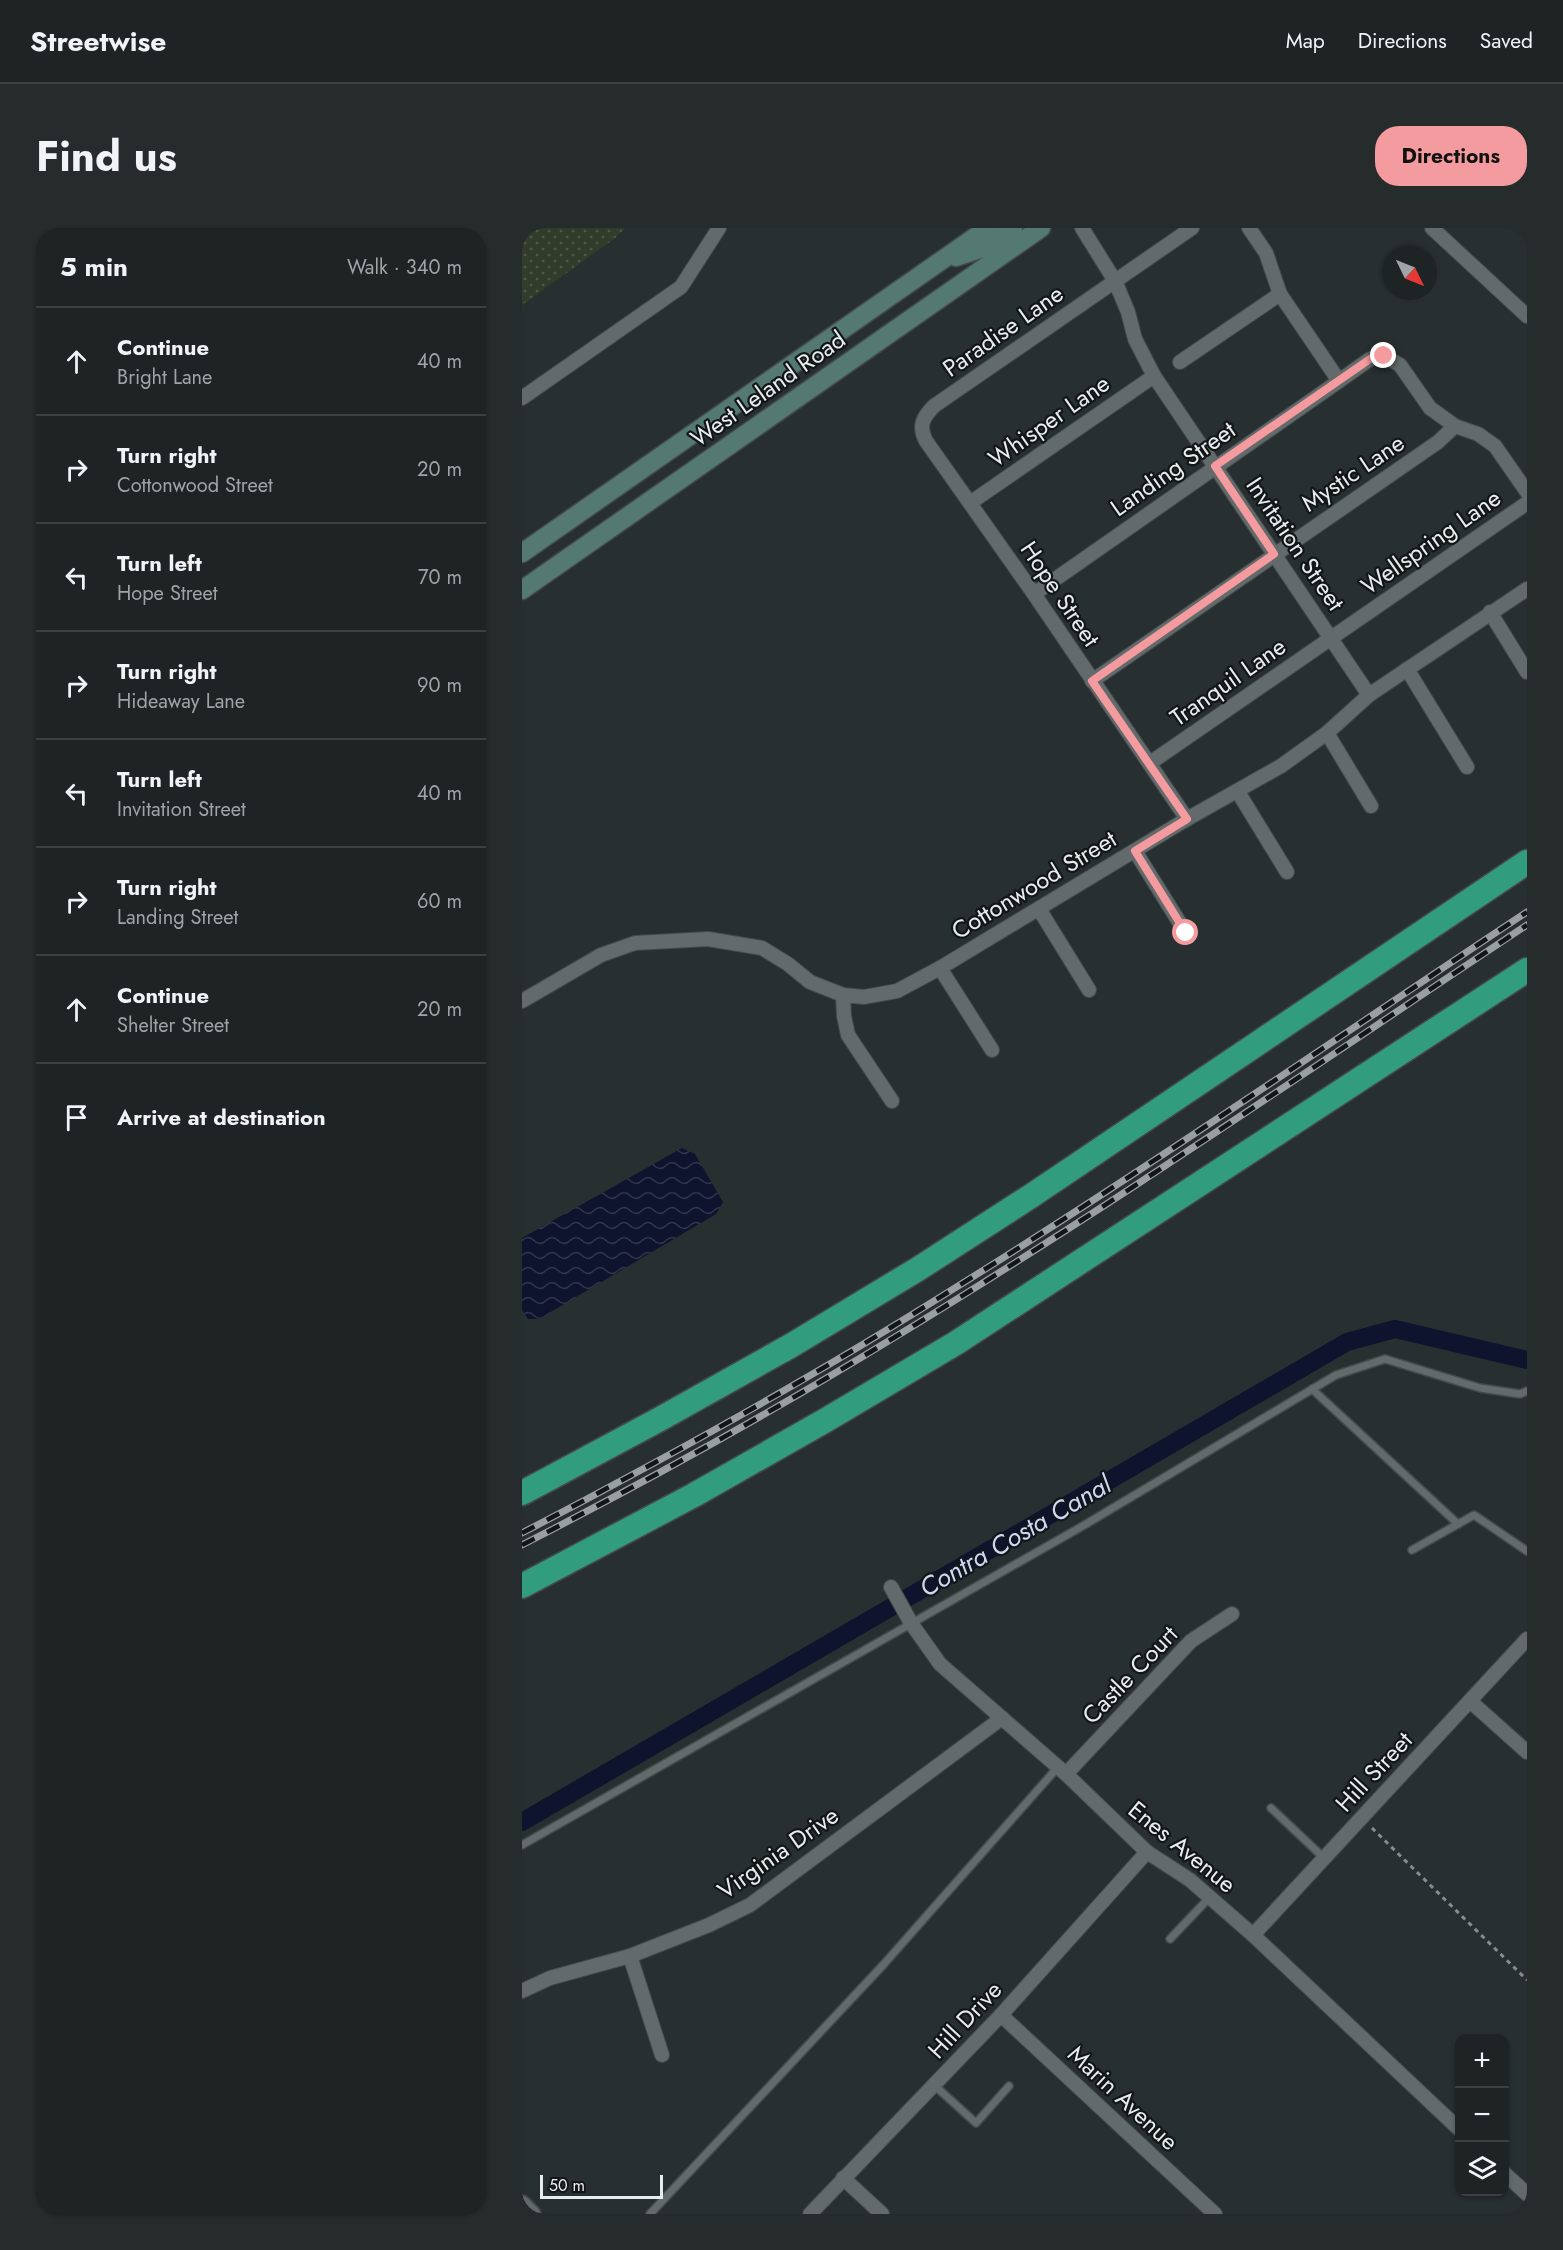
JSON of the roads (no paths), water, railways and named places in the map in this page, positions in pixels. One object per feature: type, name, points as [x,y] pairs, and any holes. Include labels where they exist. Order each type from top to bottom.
[{"type":"highway","points":[[522,1493],[792,1345],[918,1269],[1041,1189],[1527,862]]},
{"type":"highway","points":[[522,1586],[704,1489],[826,1420],[956,1342],[1527,970]]},
{"type":"main road","name":"West Leland Road","points":[[522,553],[988,228]]},
{"type":"main road","points":[[939,262],[983,248],[1013,228]]},
{"type":"main road","name":"West Leland Road","points":[[522,590],[1041,228]]},
{"type":"street","points":[[522,398],[681,287],[719,228]]},
{"type":"street","name":"Invitation Street","points":[[1082,228],[1116,281],[1135,339],[1154,376],[1369,695]]},
{"type":"street","name":"Paradise Lane","points":[[922,423],[934,406],[1192,228]]},
{"type":"street","points":[[1249,228],[1266,254],[1280,294],[1339,381]]},
{"type":"street","points":[[1432,228],[1527,316]]},
{"type":"street","points":[[1180,362],[1280,294]]},
{"type":"street","name":"Landing Street","points":[[1034,594],[1370,359],[1384,356],[1400,365],[1430,408],[1455,426]]},
{"type":"street","name":"Whisper Lane","points":[[970,503],[1154,376]]},
{"type":"street","name":"Hope Street","points":[[922,423],[921,430],[926,441],[1034,594],[1187,819]]},
{"type":"street","points":[[1455,426],[1478,434],[1495,446],[1527,492]]},
{"type":"street","name":"Mystic Lane","points":[[1092,681],[1438,442],[1455,426]]},
{"type":"street","name":"Wellspring Lane","points":[[1331,638],[1527,503]]},
{"type":"street","name":"Cottonwood Street","points":[[522,1001],[601,955],[635,943],[708,939],[762,948],[788,964],[810,982],[843,995],[864,997],[897,991],[940,968],[1187,819],[1281,766],[1327,734],[1369,695],[1527,589]]},
{"type":"street","points":[[1490,612],[1527,672]]},
{"type":"street","name":"Tranquil Lane","points":[[1150,763],[1331,638]]},
{"type":"street","points":[[1407,669],[1467,767]]},
{"type":"street","points":[[1327,734],[1371,806]]},
{"type":"street","points":[[1238,792],[1287,872]]},
{"type":"street","points":[[1135,851],[1186,933]]},
{"type":"street","points":[[1039,909],[1089,990]]},
{"type":"street","points":[[940,968],[992,1050]]},
{"type":"street","points":[[843,995],[848,1035],[892,1101]]},
{"type":"street","name":"Enes Avenue","points":[[891,1587],[911,1623],[940,1664],[1062,1771],[1147,1852],[1190,1880],[1253,1935],[1455,2125]]},
{"type":"street","name":"Castle Court","points":[[1062,1771],[1191,1641],[1232,1614]]},
{"type":"street","name":"Hill Street","points":[[1253,1935],[1527,1639]]},
{"type":"street","points":[[1470,1701],[1527,1752]]},
{"type":"street","name":"Virginia Drive","points":[[522,1991],[550,1978],[630,1956],[709,1925],[750,1905],[1002,1718]]},
{"type":"street","name":"Hill Drive","points":[[810,2214],[1001,2015],[1147,1852]]},
{"type":"street","points":[[630,1956],[662,2055]]},
{"type":"street","name":"Marin Avenue","points":[[1001,2015],[1215,2214]]},
{"type":"street","points":[[843,2178],[882,2214]]},
{"type":"street","points":[[1509,2178],[1527,2194]]},
{"type":"street","points":[[522,2204],[532,2214]]},
{"type":"lane","points":[[522,1845],[1082,1527],[1336,1375],[1384,1359],[1479,1388],[1520,1394],[1527,1390]]},
{"type":"lane","points":[[1312,1389],[1458,1524]]},
{"type":"lane","points":[[1412,1550],[1474,1515],[1527,1551]]},
{"type":"lane","points":[[650,2214],[1062,1771]]},
{"type":"lane","points":[[1271,1808],[1324,1858]]},
{"type":"lane","points":[[1170,1939],[1210,1897]]},
{"type":"lane","points":[[934,2085],[976,2123],[1009,2086]]},
{"type":"water","points":[[682,1148],[695,1154],[723,1202],[716,1214],[539,1319],[528,1319],[522,1310],[522,1238]]},
{"type":"waterway","name":"Contra Costa Canal","points":[[522,1822],[1347,1342],[1395,1329],[1527,1360]]},
{"type":"railway","points":[[522,1533],[754,1408],[971,1278],[1211,1123],[1527,912]]},
{"type":"railway","points":[[522,1545],[757,1418],[975,1288],[1213,1134],[1527,925]]}]
